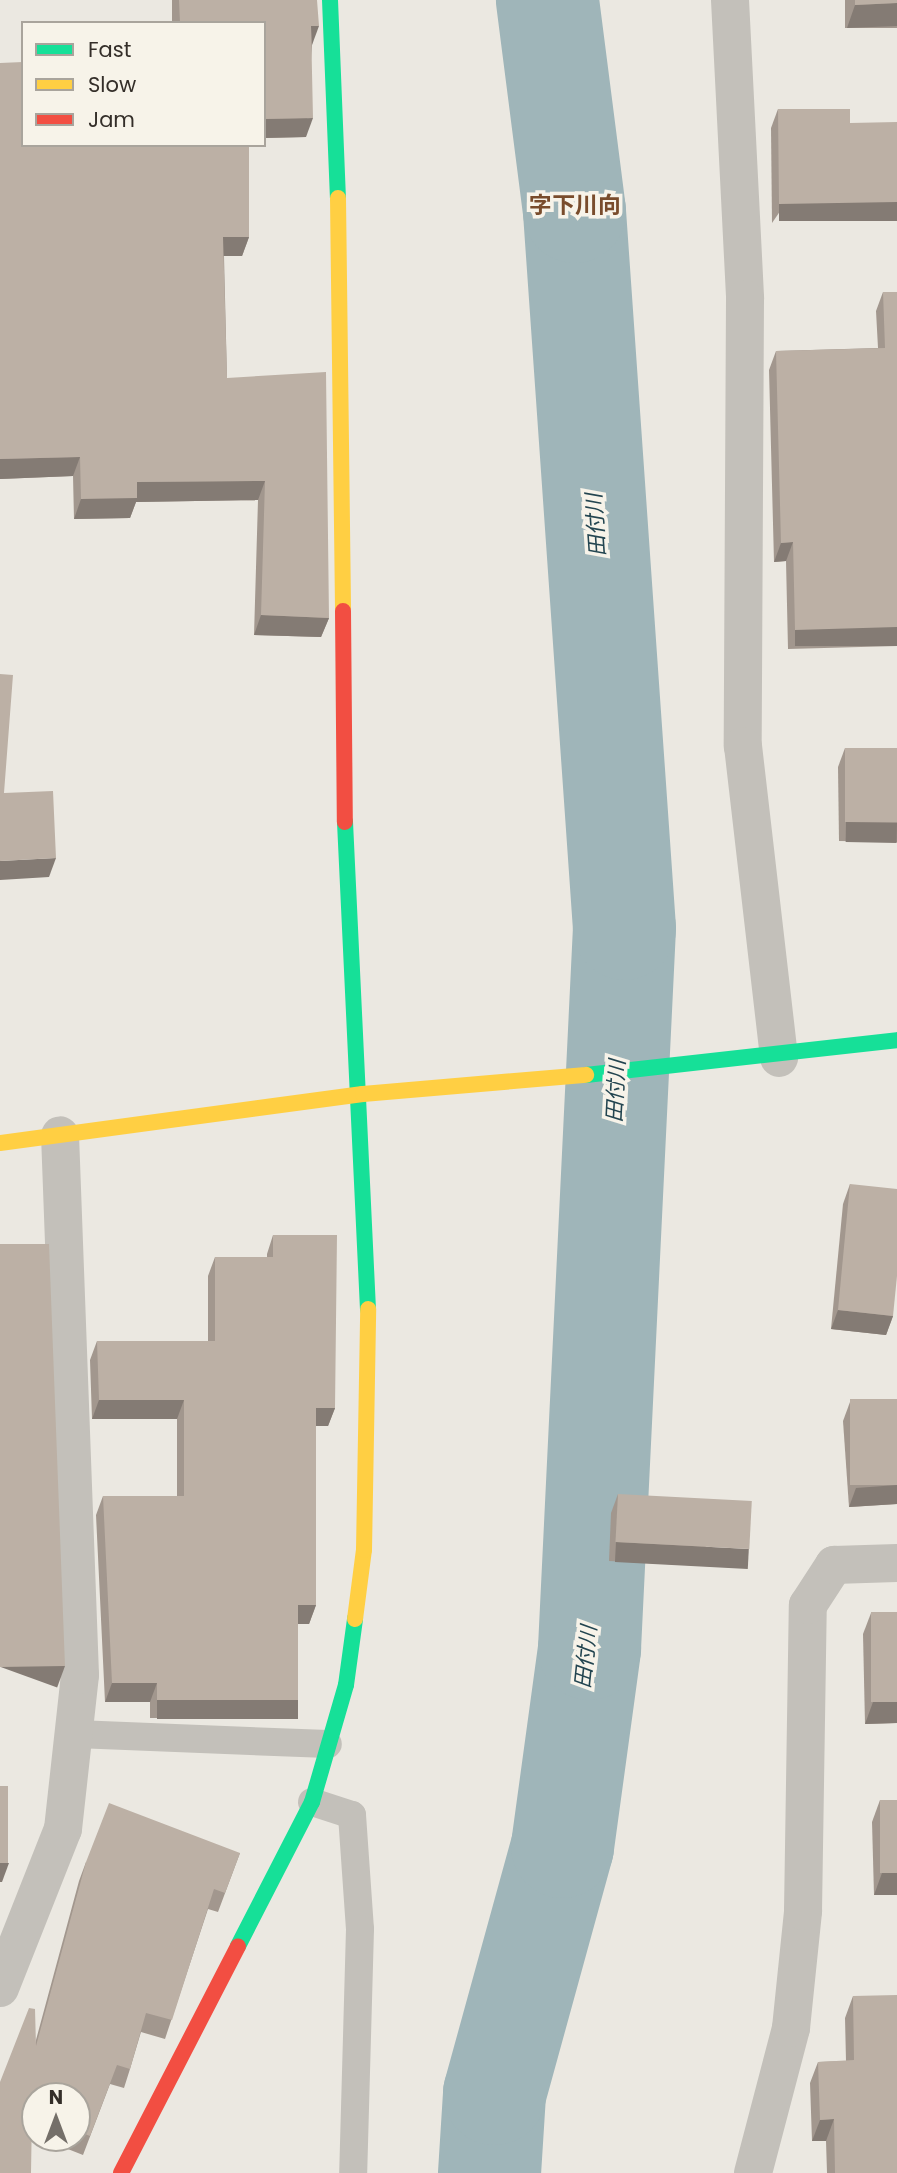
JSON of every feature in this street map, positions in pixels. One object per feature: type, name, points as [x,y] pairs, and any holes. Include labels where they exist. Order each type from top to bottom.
[{"type":"street","points":[[121,2173],[312,1802],[346,1685],[364,1550],[369,1274],[363,1094],[347,954],[337,111],[330,0]]},
{"type":"street","points":[[730,0],[745,299],[743,746],[779,1058]]},
{"type":"street","points":[[0,1143],[363,1094],[714,1061],[779,1058],[897,1040]]},
{"type":"street","points":[[0,1988],[63,1829],[76,1734],[80,1675],[60,1135]]},
{"type":"street","points":[[753,2173],[794,2002],[803,1911],[808,1605],[835,1565],[897,1563]]},
{"type":"lane","points":[[76,1734],[328,1744]]},
{"type":"lane","points":[[312,1802],[352,1815],[360,1929],[353,2173]]},
{"type":"building","points":[[179,0],[317,0],[319,26],[311,26],[313,118],[266,119],[266,21],[180,21]]},
{"type":"building","points":[[855,0],[897,0],[897,3],[855,5]]},
{"type":"building","points":[[21,62],[21,147],[249,147],[249,237],[223,237],[227,378],[326,372],[329,618],[261,615],[265,481],[137,482],[137,498],[81,499],[80,457],[0,459],[0,63]]},
{"type":"building","points":[[778,109],[850,109],[850,123],[897,122],[897,202],[779,204]]},
{"type":"building","points":[[883,292],[897,292],[897,627],[795,630],[793,542],[781,543],[776,351],[885,348]]},
{"type":"building","points":[[0,674],[13,675],[4,793],[53,791],[56,858],[0,861]]},
{"type":"building","points":[[845,748],[897,748],[897,822],[845,822]]},
{"type":"building","points":[[850,1184],[897,1189],[897,1276],[893,1316],[838,1310]]},
{"type":"building","points":[[273,1235],[337,1235],[335,1408],[316,1408],[316,1605],[298,1605],[298,1700],[157,1700],[157,1683],[112,1683],[103,1496],[184,1496],[184,1400],[99,1400],[97,1341],[215,1341],[215,1257],[273,1257]]},
{"type":"building","points":[[0,1244],[49,1244],[65,1666],[0,1667]]},
{"type":"building","points":[[850,1399],[897,1399],[897,1485],[850,1485]]},
{"type":"building","points":[[618,1494],[752,1501],[749,1549],[615,1542]]},
{"type":"building","points":[[871,1612],[897,1612],[897,1702],[871,1702]]},
{"type":"building","points":[[0,1786],[8,1786],[8,1863],[0,1863]]},
{"type":"building","points":[[880,1800],[897,1800],[897,1873],[880,1873]]},
{"type":"building","points":[[109,1803],[240,1853],[225,1893],[214,1889],[172,2020],[146,2013],[130,2069],[117,2065],[91,2133],[91,2082],[21,2082],[21,2152],[31,2152],[31,2173],[0,2173],[0,2082],[29,2008],[35,2009],[36,2046],[86,1862]]},
{"type":"building","points":[[897,1995],[897,2173],[835,2173],[834,2119],[820,2120],[818,2062],[854,2060],[853,1996]]},
{"type":"waterway","name":"田付川","points":[[489,2173],[494,2093],[562,1846],[589,1648],[624,928],[574,211],[547,0]]},
{"type":"traffic: fast","points":[[330,0],[338,198]]},
{"type":"traffic: fast","points":[[345,822],[368,1309]]},
{"type":"traffic: fast","points":[[586,1075],[897,1040]]},
{"type":"traffic: fast","points":[[238,1946],[312,1802],[346,1685],[355,1619]]},
{"type":"traffic: slow","points":[[338,198],[343,611]]},
{"type":"traffic: slow","points":[[0,1143],[363,1094],[586,1075]]},
{"type":"traffic: slow","points":[[355,1619],[364,1550],[368,1309]]},
{"type":"traffic: jam","points":[[343,611],[345,822]]},
{"type":"traffic: jam","points":[[121,2173],[238,1946]]},
{"type":"district","name":"字下川向","points":[[575,205]]}]
